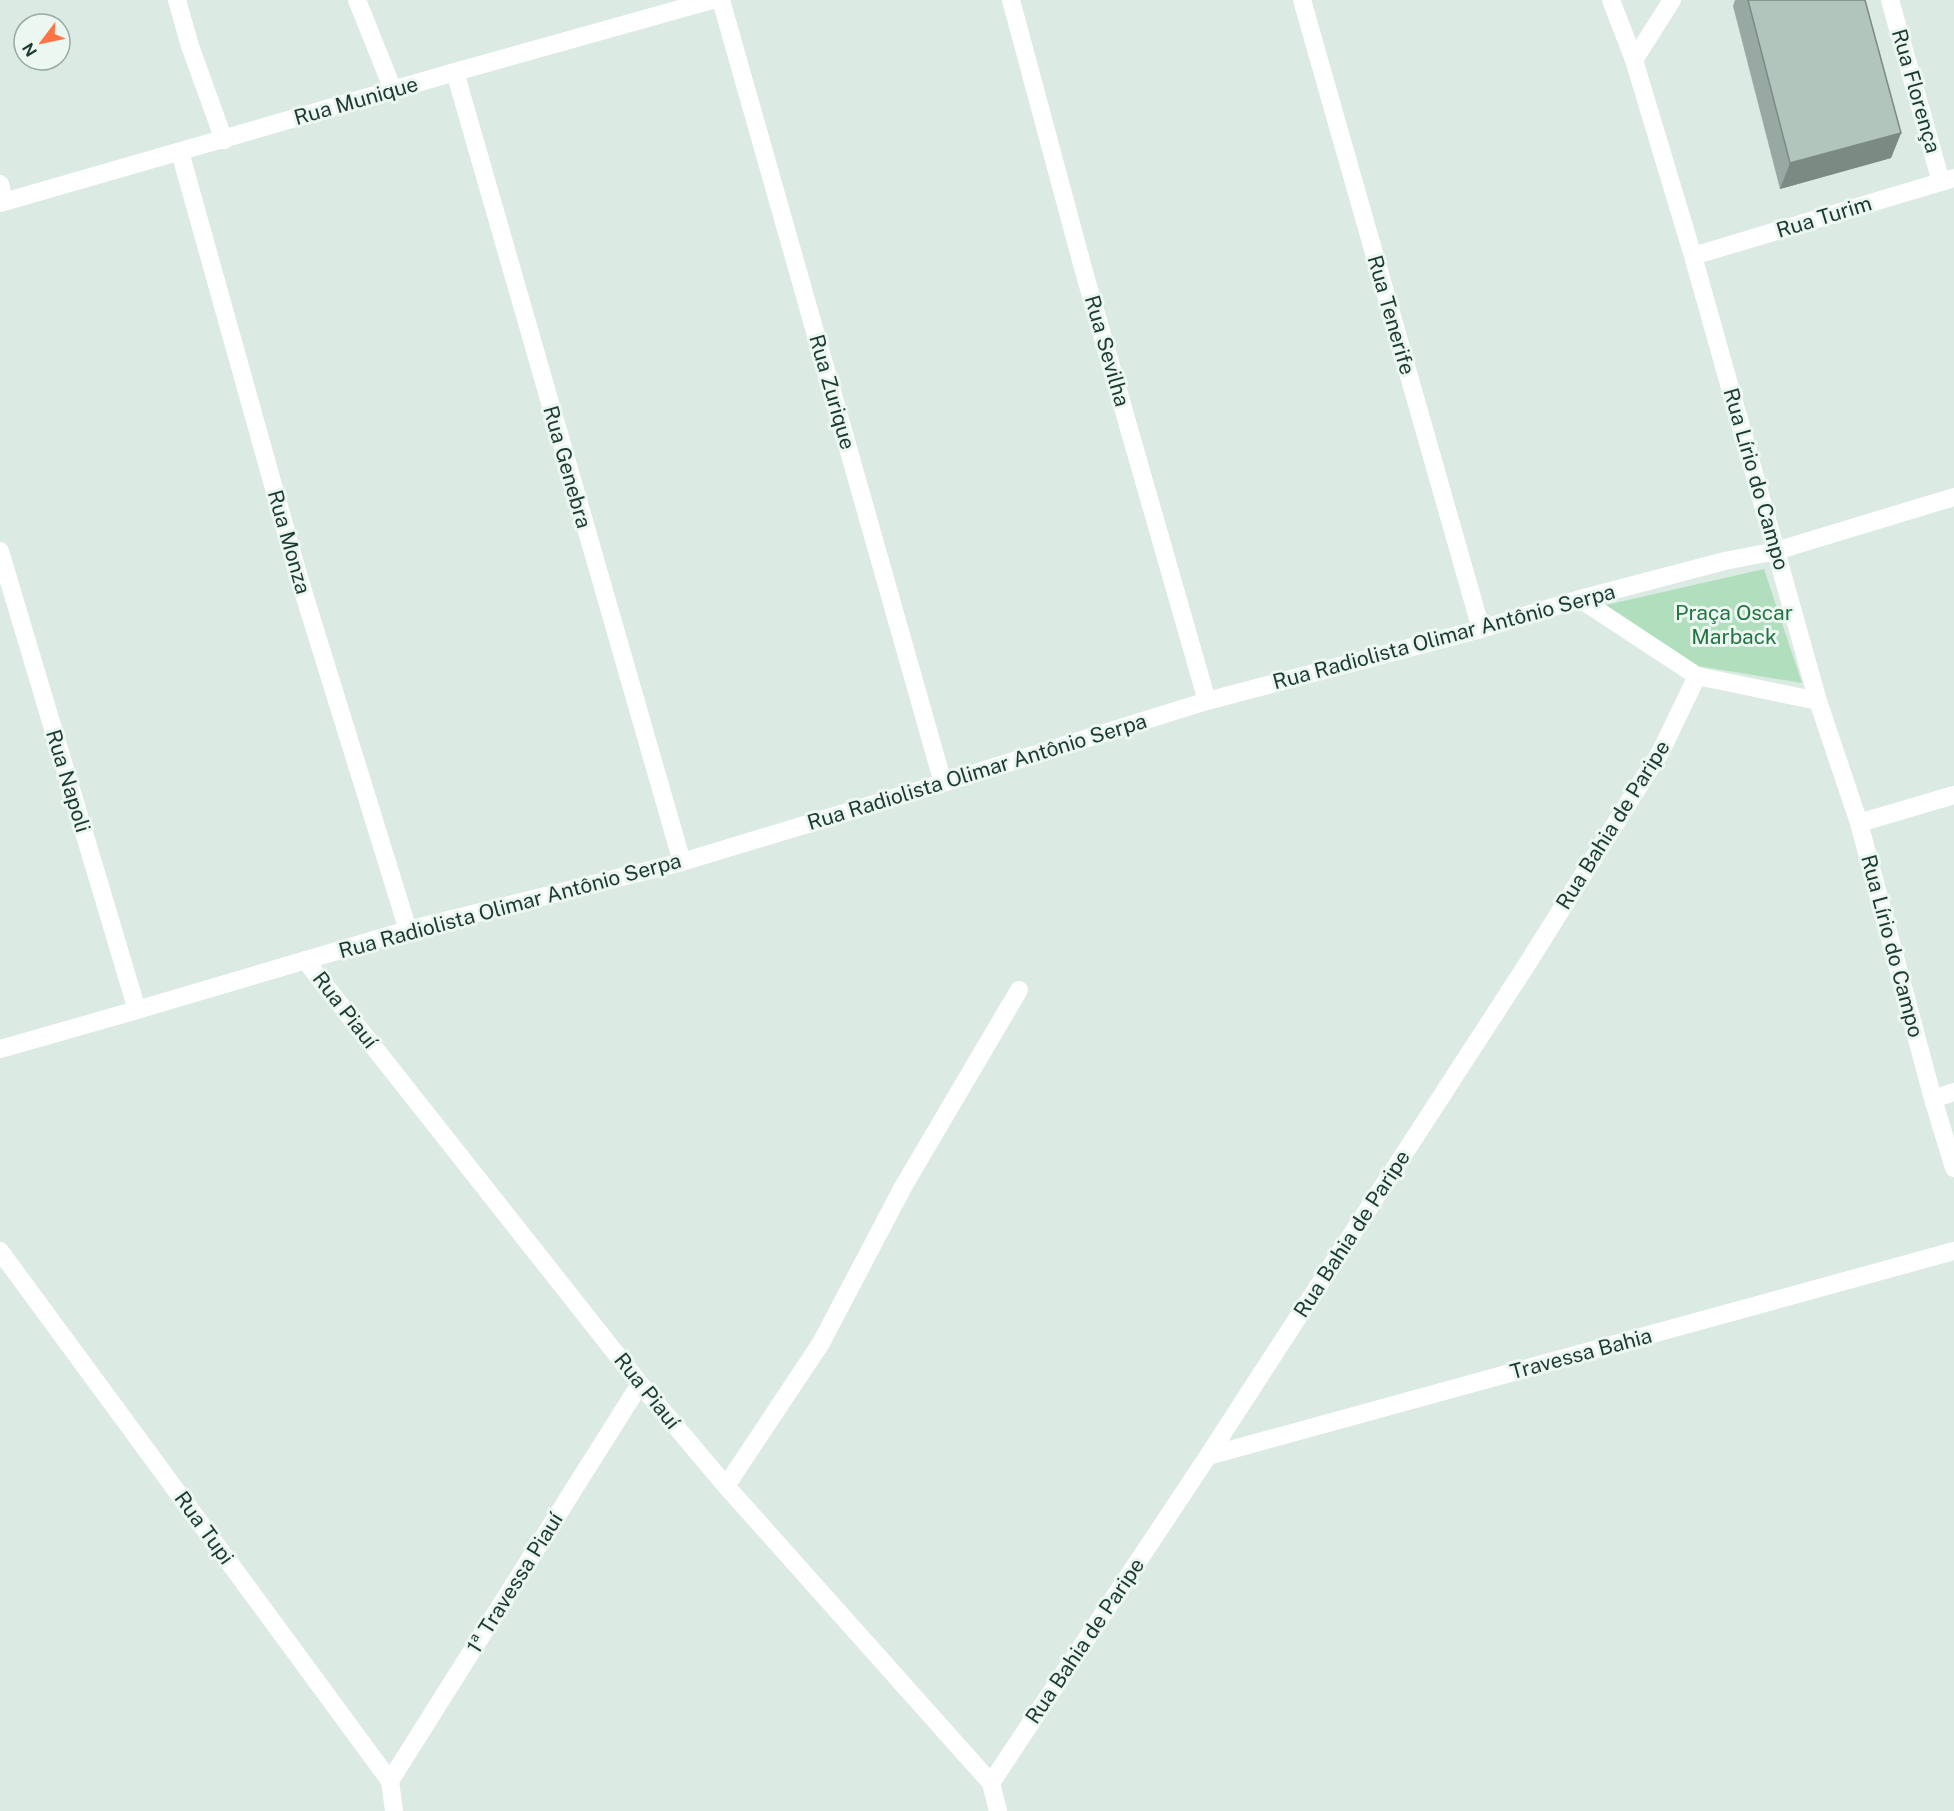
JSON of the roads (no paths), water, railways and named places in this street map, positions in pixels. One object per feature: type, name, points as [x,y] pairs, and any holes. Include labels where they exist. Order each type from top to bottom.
[{"type":"street","points":[[177,0],[190,46],[224,140]]},
{"type":"street","points":[[357,0],[393,90]]},
{"type":"street","name":"Rua Munique","points":[[2,202],[712,0]]},
{"type":"street","name":"Rua Zurique","points":[[721,0],[943,783]]},
{"type":"street","name":"Rua Sevilha","points":[[1011,0],[1083,268],[1207,701]]},
{"type":"street","name":"Rua Tenerife","points":[[1302,0],[1481,630]]},
{"type":"street","name":"Rua Lírio do Campo","points":[[1611,0],[1634,60],[1693,256],[1818,700],[1859,823],[1933,1099],[1954,1168]]},
{"type":"street","points":[[1634,60],[1672,0]]},
{"type":"street","name":"Rua Florença","points":[[1890,0],[1948,180]]},
{"type":"street","name":"Rua Genebra","points":[[455,72],[682,862]]},
{"type":"street","name":"Rua Monza","points":[[180,152],[298,578],[408,930]]},
{"type":"street","name":"Rua Turim","points":[[1693,256],[1948,180]]},
{"type":"street","points":[[0,184],[2,202]]},
{"type":"street","name":"Rua Radiolista Olimar Antônio Serpa","points":[[0,1049],[408,930],[682,862],[1207,701],[1481,630],[1580,598],[1725,561],[1776,551],[1954,497]]},
{"type":"street","name":"Rua Napoli","points":[[0,551],[137,1010]]},
{"type":"street","points":[[1580,598],[1697,676],[1818,700]]},
{"type":"street","name":"Rua Bahia de Paripe","points":[[991,1783],[1208,1456],[1518,979],[1661,750],[1697,676]]},
{"type":"street","points":[[1859,823],[1954,795]]},
{"type":"street","name":"Rua Piauí","points":[[305,960],[640,1384],[726,1486],[991,1783],[998,1811]]},
{"type":"street","points":[[726,1486],[821,1343],[903,1187],[1019,990]]},
{"type":"street","points":[[1933,1099],[1954,1092]]},
{"type":"street","name":"Rua Tupi","points":[[0,1251],[390,1781],[394,1811]]},
{"type":"street","name":"Travessa Bahia","points":[[1208,1456],[1954,1251]]},
{"type":"street","name":"1ª Travessa Piauí","points":[[390,1781],[640,1384]]},
{"type":"park label","name":"Praça Oscar Marback","points":[[1734,625]]}]
